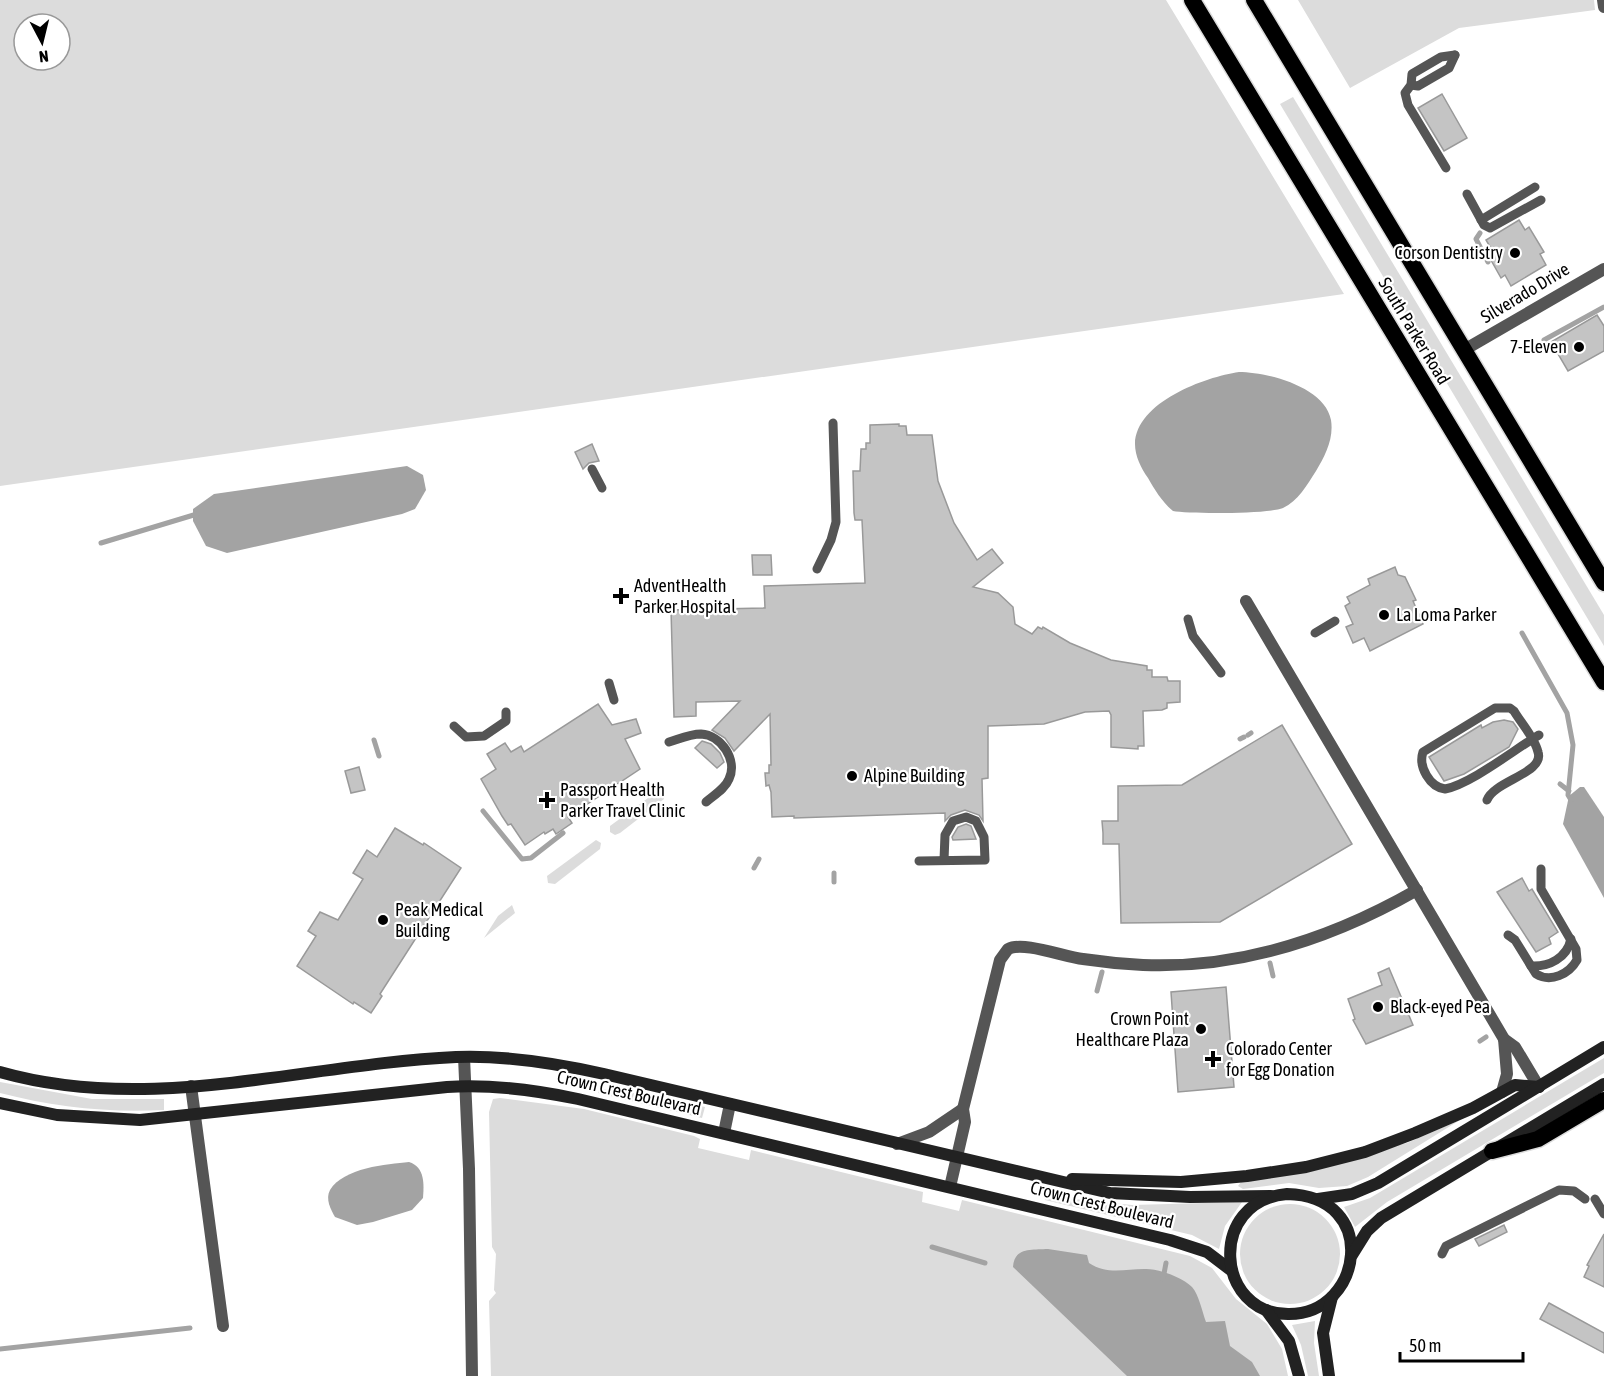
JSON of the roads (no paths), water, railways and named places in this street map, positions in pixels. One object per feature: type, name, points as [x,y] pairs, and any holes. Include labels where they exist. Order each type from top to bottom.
[{"type":"highway","name":"South Parker Road","points":[[1192,0],[1604,682]]},
{"type":"highway","name":"South Parker Road","points":[[1254,0],[1604,583]]},
{"type":"highway","points":[[1595,666],[1604,697]]},
{"type":"highway","points":[[1492,1151],[1538,1139],[1604,1100]]},
{"type":"main road","points":[[1318,1199],[1352,1194],[1378,1183],[1604,1047]]},
{"type":"main road","name":"Crown Crest Boulevard","points":[[0,1072],[92,1089],[143,1090],[464,1057],[508,1058],[566,1065],[957,1158],[1120,1194],[1271,1196]]},
{"type":"main road","points":[[1329,1376],[1323,1333],[1333,1296],[1345,1277],[1351,1256],[1367,1231],[1381,1218],[1604,1084]]},
{"type":"main road","name":"Crown Crest Boulevard","points":[[1056,1180],[1181,1182],[1247,1176],[1306,1167],[1365,1152],[1408,1136],[1464,1112],[1515,1085],[1539,1087]]},
{"type":"main road","name":"Crown Crest Boulevard","points":[[0,1103],[88,1119],[140,1120],[466,1086],[550,1093],[1182,1243],[1207,1252],[1232,1271]]},
{"type":"main road","points":[[1299,1376],[1289,1341],[1266,1309],[1247,1296],[1232,1271],[1229,1248],[1236,1227],[1250,1208],[1271,1196],[1296,1194],[1318,1199],[1332,1206],[1344,1218],[1350,1237],[1351,1256]]},
{"type":"main road","points":[[1266,1309],[1287,1314],[1301,1313],[1321,1305],[1333,1296]]},
{"type":"street","points":[[1603,0],[1604,7]]},
{"type":"street","name":"Silverado Drive","points":[[1464,351],[1604,269]]},
{"type":"street","points":[[1245,601],[1504,1039],[1515,1047],[1539,1087]]},
{"type":"street","points":[[950,1187],[965,1122],[963,1109],[1000,960],[1008,949],[1022,946],[1080,959],[1122,964],[1165,965],[1220,961],[1275,951],[1319,937],[1358,922],[1417,890]]},
{"type":"street","points":[[1502,1092],[1507,1074],[1504,1039]]},
{"type":"street","points":[[464,1057],[472,1376]]},
{"type":"street","points":[[191,1086],[223,1326]]},
{"type":"street","points":[[724,1133],[730,1104]]},
{"type":"street","points":[[897,1144],[929,1132],[963,1109]]},
{"type":"lane","points":[[1446,168],[1406,101],[1406,93],[1411,85],[1412,74],[1441,57],[1455,55]]},
{"type":"lane","points":[[1467,194],[1483,222],[1538,194]]},
{"type":"lane","points":[[817,569],[831,540],[836,522],[833,423]]},
{"type":"lane","points":[[592,469],[602,488]]},
{"type":"lane","points":[[1188,619],[1193,636],[1221,673]]},
{"type":"lane","points":[[1315,633],[1335,621]]},
{"type":"lane","points":[[609,683],[614,700]]},
{"type":"lane","points":[[1487,800],[1492,791],[1536,764],[1538,751],[1535,737],[1512,710],[1498,707],[1425,750],[1421,762],[1434,785],[1449,788],[1535,737]]},
{"type":"lane","points":[[454,726],[466,737],[484,736],[506,721],[506,712]]},
{"type":"lane","points":[[669,742],[689,735],[703,734],[714,738],[726,750],[731,764],[730,777],[724,787],[706,802]]},
{"type":"lane","points":[[919,861],[985,860],[984,837],[980,824],[966,817],[956,819],[948,827],[944,840],[945,860]]},
{"type":"lane","points":[[1508,935],[1515,940],[1539,976],[1556,977],[1574,964],[1577,956],[1571,939],[1541,890],[1541,869]]},
{"type":"lane","points":[[1531,966],[1548,964],[1565,954],[1571,939]]},
{"type":"lane","points":[[1442,1254],[1446,1246],[1559,1190],[1574,1191],[1590,1199],[1604,1214]]},
{"type":"waterway","points":[[1480,233],[1476,239],[1488,262]]},
{"type":"waterway","points":[[1544,340],[1604,307]]},
{"type":"waterway","points":[[101,543],[197,514]]},
{"type":"waterway","points":[[1522,633],[1567,713],[1573,745],[1568,795],[1571,800]]},
{"type":"waterway","points":[[1240,739],[1244,737]]},
{"type":"waterway","points":[[374,740],[379,756]]},
{"type":"waterway","points":[[1560,784],[1569,791]]},
{"type":"waterway","points":[[483,811],[522,859],[531,858],[563,833]]},
{"type":"waterway","points":[[754,868],[759,859]]},
{"type":"waterway","points":[[834,873],[834,882]]},
{"type":"waterway","points":[[1270,963],[1273,976]]},
{"type":"waterway","points":[[1097,991],[1102,972]]},
{"type":"waterway","points":[[1480,1041],[1486,1037]]},
{"type":"waterway","points":[[932,1247],[985,1263]]},
{"type":"waterway","points":[[1163,1279],[1166,1263]]},
{"type":"waterway","points":[[0,1349],[190,1328]]},
{"type":"place","name":"Corson Dentistry","points":[[1515,253]]},
{"type":"place","name":"7-Eleven","points":[[1579,347]]},
{"type":"place","name":"AdventHealth Parker Hospital","points":[[621,596]]},
{"type":"place","name":"La Loma Parker","points":[[1384,615]]},
{"type":"place","name":"Alpine Building","points":[[852,776]]},
{"type":"place","name":"Passport Health Parker Travel Clinic","points":[[547,800]]},
{"type":"place","name":"Peak Medical Building","points":[[383,920]]},
{"type":"place","name":"Black-eyed Pea","points":[[1378,1007]]},
{"type":"place","name":"Crown Point Healthcare Plaza","points":[[1201,1029]]},
{"type":"place","name":"Colorado Center for Egg Donation","points":[[1213,1059]]}]
